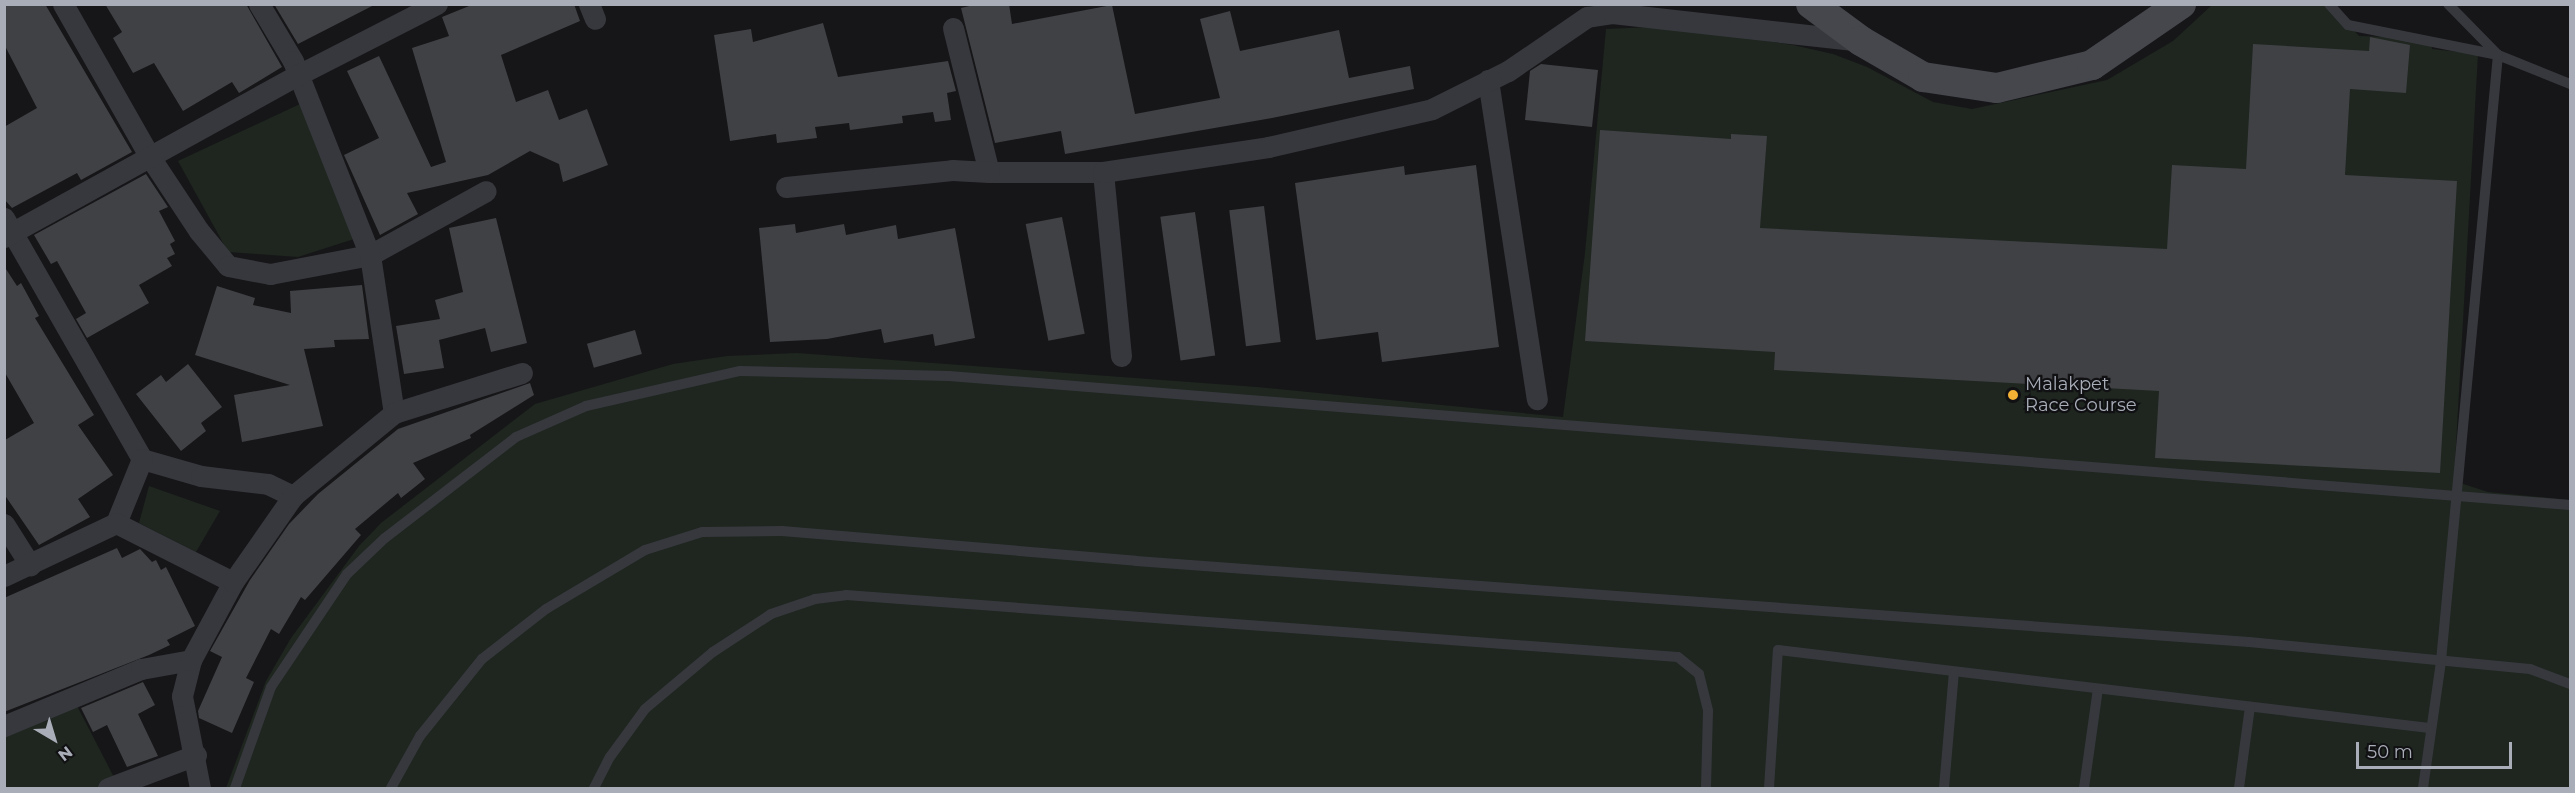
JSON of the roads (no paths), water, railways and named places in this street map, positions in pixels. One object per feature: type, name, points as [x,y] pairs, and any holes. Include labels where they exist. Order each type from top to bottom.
[{"type":"street","points":[[63,4],[150,157],[199,231],[228,266],[270,274],[370,255],[486,191]]},
{"type":"street","points":[[259,4],[298,75],[370,255],[394,413]]},
{"type":"street","points":[[293,496],[268,484],[201,476],[142,459],[7,229],[150,157],[298,75],[437,4]]},
{"type":"street","points":[[1811,4],[1861,41],[1923,76],[1997,88],[2092,65],[2181,4]]},
{"type":"street","points":[[786,187],[952,170],[1103,172],[1268,147],[1432,109],[1488,80],[1587,17],[1612,13],[1861,41]]},
{"type":"street","points":[[953,28],[989,172]]},
{"type":"street","points":[[1488,80],[1537,399]]},
{"type":"street","points":[[1103,172],[1121,356]]},
{"type":"street","points":[[200,789],[196,755],[182,696],[191,660],[233,582],[293,496],[394,413],[522,374]]},
{"type":"street","points":[[4,576],[116,523],[142,459]]},
{"type":"street","points":[[116,523],[233,582]]},
{"type":"street","points":[[4,524],[30,565]]},
{"type":"street","points":[[4,726],[141,669],[191,660]]},
{"type":"street","points":[[108,789],[196,755]]},
{"type":"lane","points":[[2329,4],[2348,25],[2498,56],[2571,84]]},
{"type":"lane","points":[[2423,789],[2429,728],[2441,661],[2458,497],[2498,56],[2448,4]]},
{"type":"lane","points":[[235,789],[272,687],[347,574],[385,538],[516,437],[586,406],[740,371],[949,376],[2571,505]]},
{"type":"lane","points":[[391,789],[420,736],[482,659],[546,609],[645,550],[702,532],[782,531],[1148,561],[1859,611],[2530,669],[2571,684]]},
{"type":"lane","points":[[594,789],[610,757],[645,709],[713,651],[771,614],[815,599],[846,595],[1678,657],[1699,674],[1708,711],[1706,789]]},
{"type":"lane","points":[[1769,789],[1778,651],[2429,728]]},
{"type":"lane","points":[[1944,789],[1954,672]]},
{"type":"lane","points":[[2084,789],[2098,689]]},
{"type":"lane","points":[[2239,789],[2250,707]]},
{"type":"place","name":"Malakpet Race Course","points":[[2013,395]]}]
